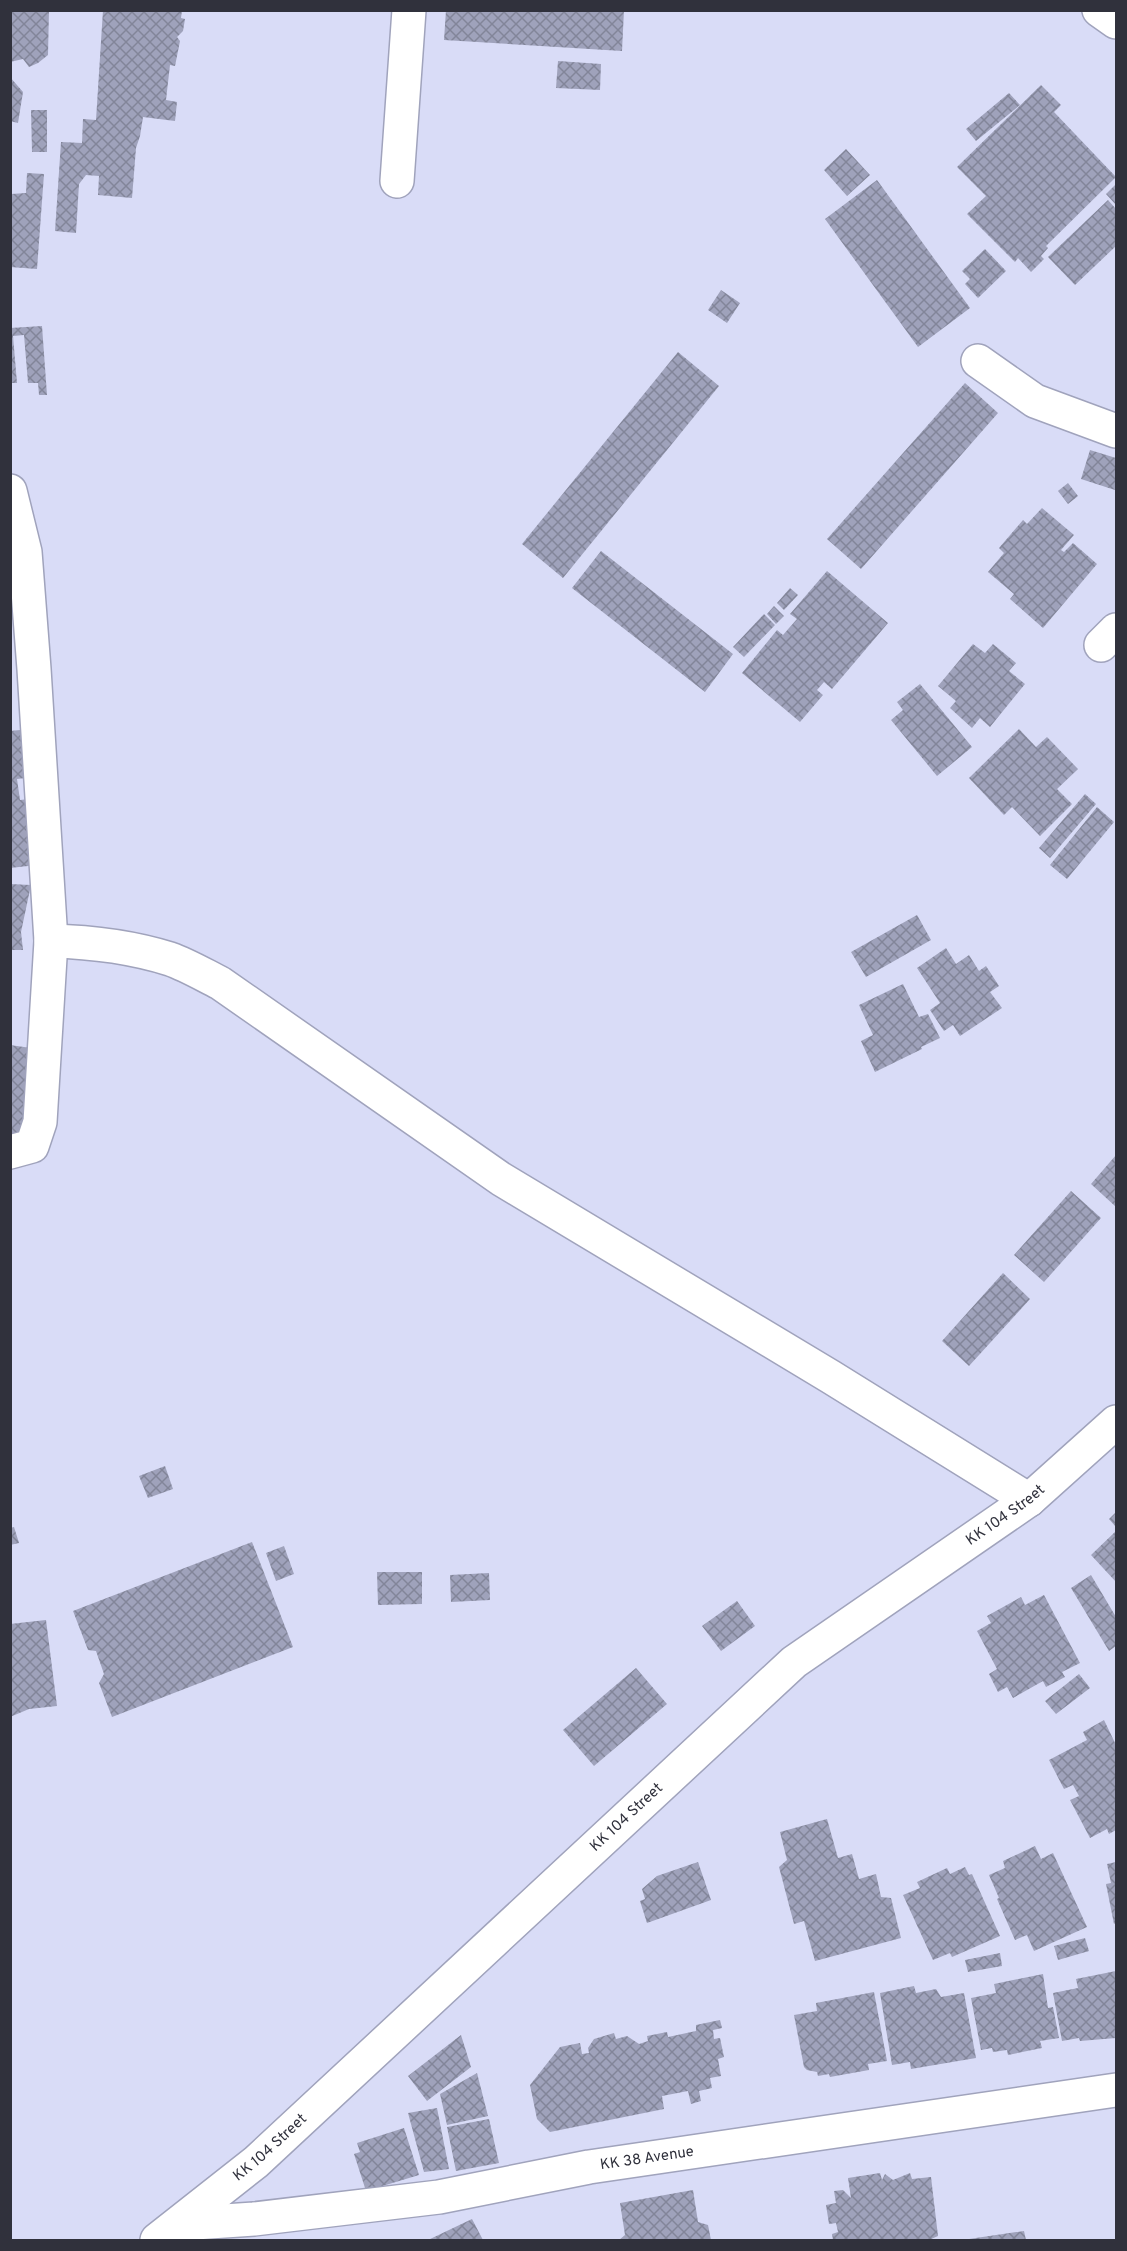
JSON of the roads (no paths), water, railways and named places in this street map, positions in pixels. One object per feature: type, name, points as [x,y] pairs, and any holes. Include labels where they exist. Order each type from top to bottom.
[{"type":"street","points":[[397,181],[409,10]]},
{"type":"street","points":[[1099,10],[1116,22]]},
{"type":"street","points":[[978,361],[1035,401],[1116,431]]},
{"type":"street","points":[[10,490],[25,552],[22,671],[51,941],[40,1122],[32,1146],[10,1152]]},
{"type":"street","points":[[51,941],[80,941],[114,946],[171,960],[220,983],[501,1179],[831,1377],[1029,1500]]},
{"type":"street","name":"KK 104 Street","points":[[168,2232],[256,2162],[794,1662],[1029,1500],[1116,1422]]},
{"type":"street","name":"KK 38 Avenue","points":[[168,2232],[253,2230],[589,2167],[1116,2090]]}]
